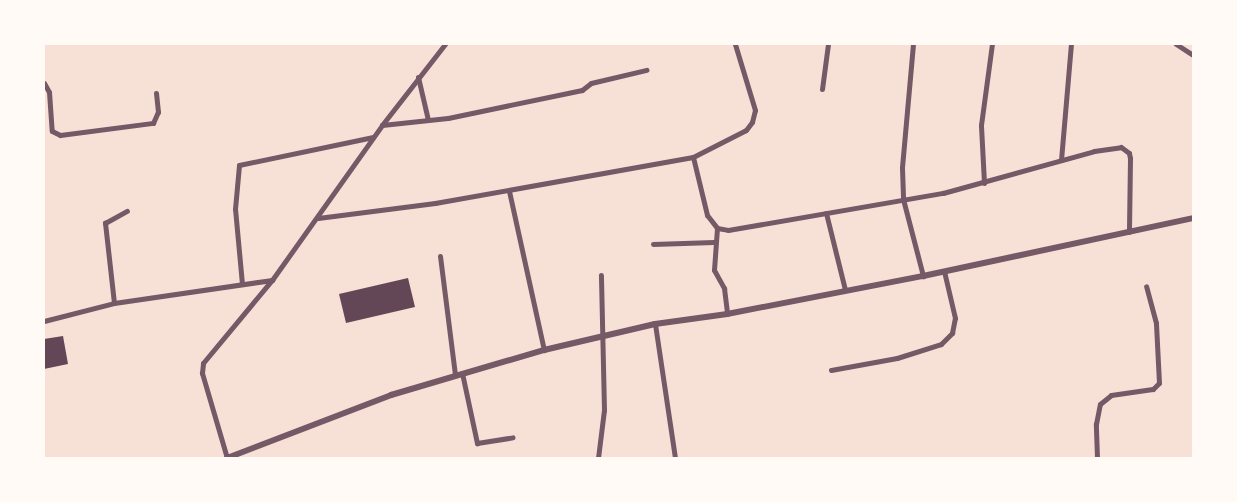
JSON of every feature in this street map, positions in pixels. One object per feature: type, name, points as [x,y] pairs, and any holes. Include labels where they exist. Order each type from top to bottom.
[{"type":"street","points":[[445,44],[382,124],[318,218],[272,280],[203,363],[202,373],[227,458],[391,395],[544,350],[655,324],[727,314],[923,276],[1193,218]]},
{"type":"street","points":[[318,218],[509,191],[693,157],[746,130],[752,122],[754,110],[735,44]]},
{"type":"street","points":[[822,89],[828,44]]},
{"type":"street","points":[[913,44],[902,146],[903,199],[923,276]]},
{"type":"street","points":[[984,183],[982,125],[992,44]]},
{"type":"street","points":[[1061,160],[1071,44]]},
{"type":"street","points":[[1176,44],[1193,55]]},
{"type":"street","points":[[382,124],[428,120],[582,90],[600,80],[646,70]]},
{"type":"street","points":[[418,77],[428,120]]},
{"type":"street","points":[[44,83],[49,92],[52,130],[60,135],[153,123],[158,112],[156,93]]},
{"type":"street","points":[[242,284],[235,209],[239,165],[374,137]]},
{"type":"street","points":[[693,157],[707,215],[717,228],[737,229],[984,183],[1061,160],[1110,148],[1127,150],[1130,158],[1129,232]]},
{"type":"street","points":[[509,191],[544,350]]},
{"type":"street","points":[[114,303],[105,223],[127,211]]},
{"type":"street","points":[[826,213],[845,290]]},
{"type":"street","points":[[717,228],[714,242],[714,270],[724,288],[727,314]]},
{"type":"street","points":[[653,244],[714,242]]},
{"type":"street","points":[[440,256],[458,374],[477,443],[513,437]]},
{"type":"street","points":[[831,370],[897,358],[940,344],[952,333],[955,318],[944,271]]},
{"type":"street","points":[[598,458],[604,410],[600,274]]},
{"type":"street","points":[[44,321],[114,303],[272,280]]},
{"type":"street","points":[[1097,458],[1096,424],[1100,404],[1111,395],[1153,389],[1159,384],[1156,323],[1146,286]]},
{"type":"street","points":[[655,324],[675,458]]},
{"type":"building","points":[[408,278],[415,307],[346,323],[339,294]]},
{"type":"building","points":[[63,336],[68,364],[44,369],[44,339]]}]
